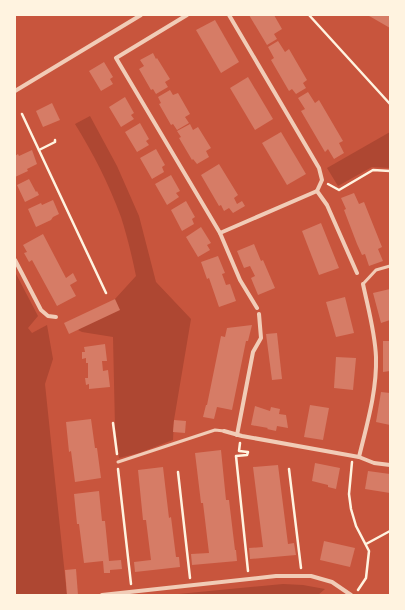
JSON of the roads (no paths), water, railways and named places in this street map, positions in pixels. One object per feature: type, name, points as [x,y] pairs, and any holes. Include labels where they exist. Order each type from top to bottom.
[{"type":"street","points":[[15,91],[141,15]]},
{"type":"street","points":[[187,15],[116,58],[220,233],[240,280],[257,308]]},
{"type":"street","points":[[220,233],[317,190],[322,180],[319,168],[229,15]]},
{"type":"street","points":[[317,190],[327,205],[356,273]]},
{"type":"street","points":[[15,260],[41,310],[48,316],[56,317]]},
{"type":"street","points":[[359,457],[371,411],[375,381],[376,356],[374,333],[363,284]]},
{"type":"street","points":[[237,435],[253,352],[261,338],[259,314]]},
{"type":"street","points":[[224,431],[237,435],[359,457],[390,466]]},
{"type":"street","points":[[102,595],[249,578],[311,576],[332,582],[351,595]]},
{"type":"lane","points":[[363,284],[376,270],[390,266]]},
{"type":"lane","points":[[118,462],[215,430],[224,431]]}]
